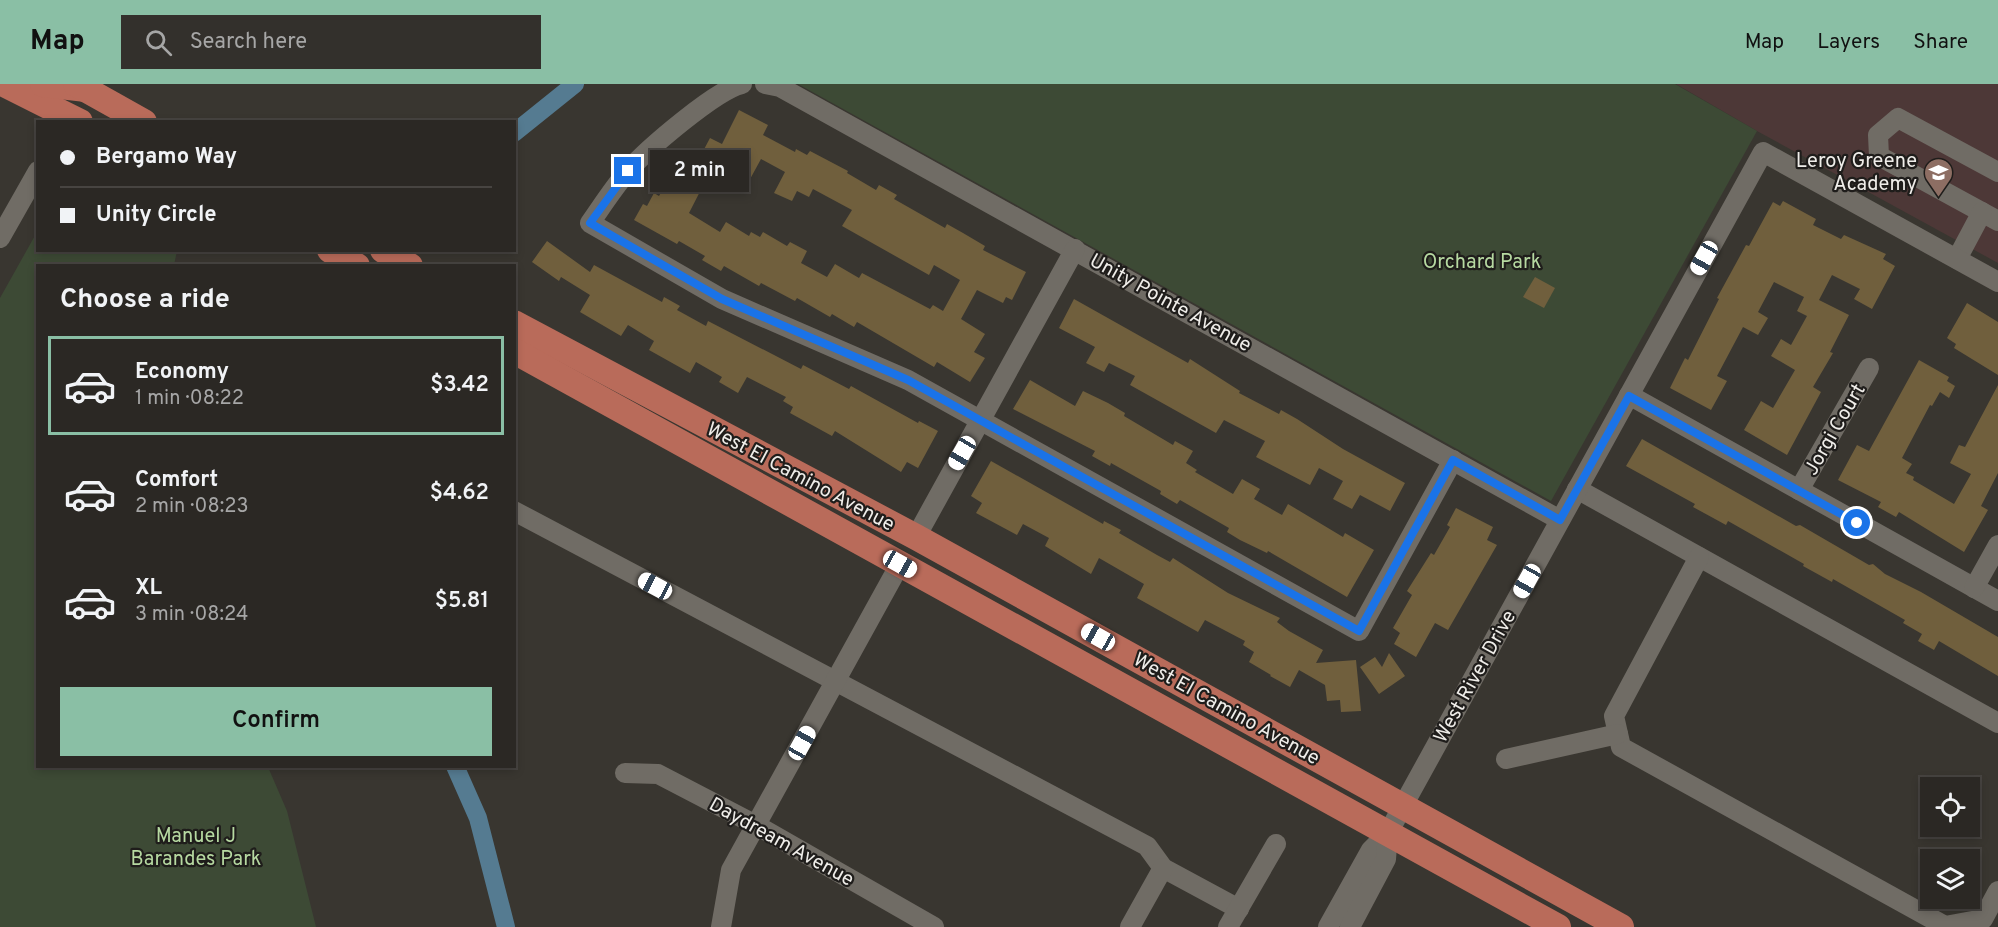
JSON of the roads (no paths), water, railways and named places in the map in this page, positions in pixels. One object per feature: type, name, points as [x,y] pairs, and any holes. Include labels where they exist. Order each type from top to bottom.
[{"type":"main road","points":[[4,84],[71,120],[98,112],[113,120]]},
{"type":"main road","points":[[43,84],[81,87],[140,120]]},
{"type":"main road","points":[[333,252],[354,264]]},
{"type":"main road","points":[[386,252],[407,264]]},
{"type":"main road","name":"West El Camino Avenue","points":[[516,324],[916,537],[1403,804],[1621,927]]},
{"type":"main road","name":"West El Camino Avenue","points":[[516,352],[1558,927]]},
{"type":"street","points":[[742,84],[731,86],[645,154],[628,171],[590,223],[722,299],[908,380],[1359,631],[1453,460]]},
{"type":"street","name":"Unity Pointe Avenue","points":[[772,86],[1075,249],[1560,520]]},
{"type":"street","points":[[1957,259],[1990,217],[1879,156],[1878,135],[1898,118],[1998,172]]},
{"type":"street","name":"West River Drive","points":[[1388,833],[1763,152],[1998,282]]},
{"type":"street","points":[[0,238],[36,175]]},
{"type":"street","points":[[916,537],[1075,249]]},
{"type":"street","name":"Jorgi Court","points":[[1799,490],[1869,368]]},
{"type":"street","points":[[1629,396],[1998,601]]},
{"type":"street","points":[[1577,489],[1998,723]]},
{"type":"street","points":[[516,512],[1147,846],[1163,868],[1239,909]]},
{"type":"street","points":[[1974,588],[1998,545]]},
{"type":"street","points":[[1699,557],[1614,716],[1621,747],[1945,926],[1967,925],[1983,920],[1998,891]]},
{"type":"street","points":[[721,927],[731,870],[900,564]]},
{"type":"street","points":[[1506,759],[1618,734]]},
{"type":"street","name":"Daydream Avenue","points":[[625,773],[658,774],[756,825],[931,926]]},
{"type":"street","points":[[1328,927],[1371,850],[1388,833]]},
{"type":"street","points":[[1350,927],[1386,859],[1388,833]]},
{"type":"street","points":[[1228,927],[1276,844]]},
{"type":"street","points":[[1130,927],[1163,868]]},
{"type":"waterway","points":[[516,131],[575,84]]},
{"type":"waterway","points":[[456,768],[478,818],[506,927]]},
{"type":"place","name":"Leroy Greene Academy","points":[[1938,198]]},
{"type":"park label","name":"Orchard Park","points":[[1482,261]]},
{"type":"park label","name":"Manuel J Barandes Park","points":[[196,846]]}]
